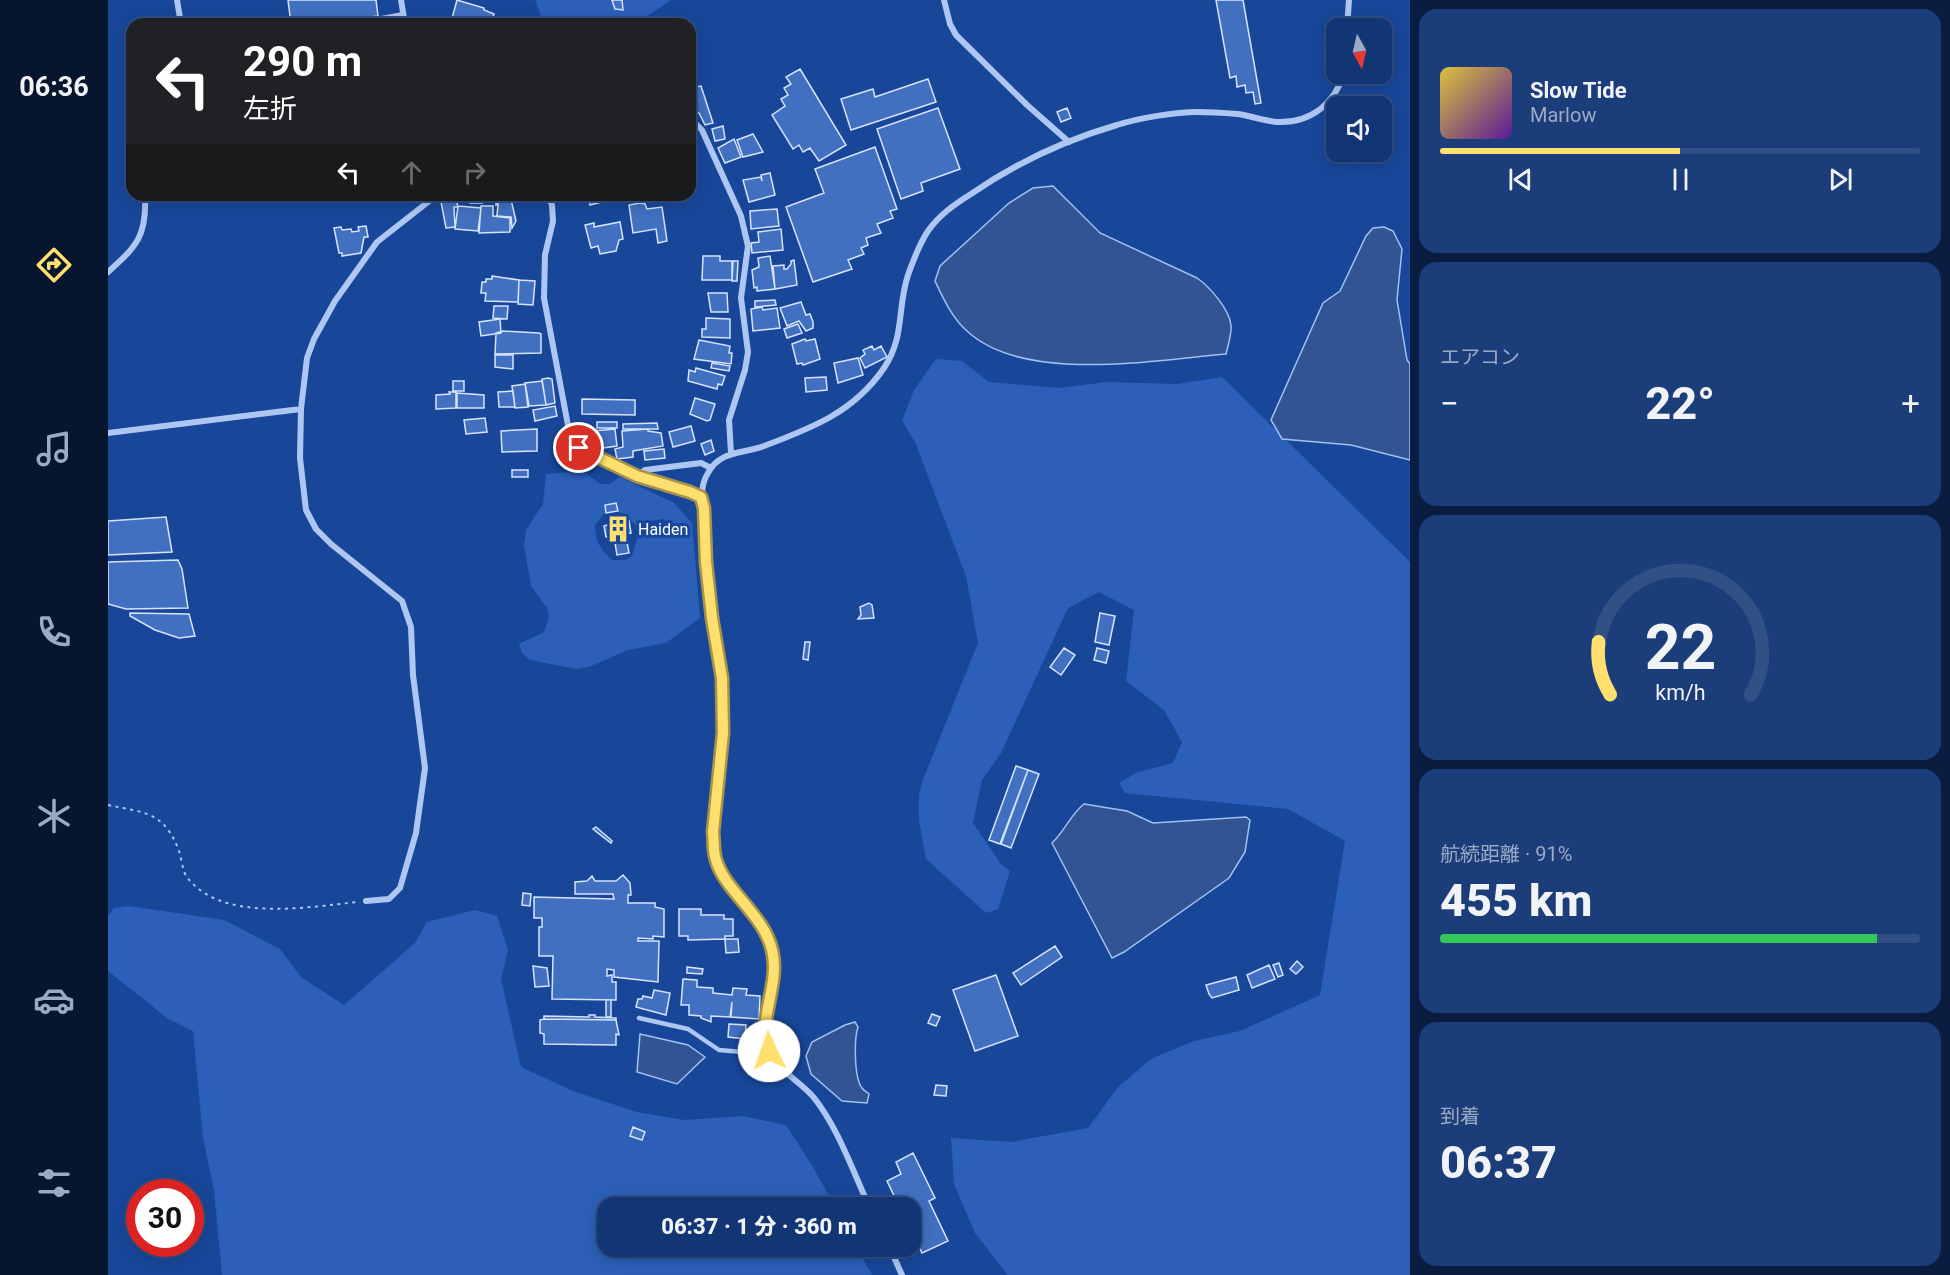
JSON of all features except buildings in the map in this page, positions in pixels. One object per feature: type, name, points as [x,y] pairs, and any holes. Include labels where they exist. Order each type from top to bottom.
[{"type":"street","points":[[177,0],[180,18]]},
{"type":"street","points":[[401,0],[404,18]]},
{"type":"street","points":[[944,0],[950,24],[956,35],[1027,105],[1069,142]]},
{"type":"street","points":[[1348,18],[1349,0]]},
{"type":"street","points":[[387,18],[403,15]]},
{"type":"street","points":[[865,1197],[829,1121],[814,1096],[788,1074],[769,1051],[765,1033],[774,983],[772,950],[764,929],[723,874],[715,853],[713,832],[723,733],[722,678],[706,562],[704,508],[701,497],[705,477],[715,462],[731,453],[758,449],[827,420],[865,394],[887,364],[901,329],[903,291],[917,251],[930,227],[948,210],[998,175],[1038,154],[1122,123],[1192,112],[1238,114],[1281,122],[1311,117],[1322,109],[1339,90],[1341,84]]},
{"type":"street","points":[[696,124],[702,130],[741,216],[748,246],[741,298],[748,352],[745,370],[729,420],[731,453]]},
{"type":"street","points":[[108,272],[133,250],[142,234],[145,201]]},
{"type":"street","points":[[366,901],[389,899],[400,888],[416,833],[425,768],[413,675],[411,627],[402,600],[331,544],[316,529],[306,510],[300,458],[301,409],[307,358],[314,339],[335,301],[377,242],[429,201]]},
{"type":"street","points":[[550,201],[553,221],[544,255],[544,298],[570,436],[579,448],[637,476],[701,497]]},
{"type":"street","points":[[108,433],[301,409]]},
{"type":"street","points":[[637,476],[645,470],[701,463],[711,468]]},
{"type":"street","points":[[894,1257],[902,1275]]},
{"type":"lane","points":[[639,1018],[688,1029],[719,1050],[754,1053],[769,1051]]},
{"type":"path","points":[[108,805],[154,815],[162,820],[178,849],[187,877],[207,895],[215,898],[232,904],[284,910],[366,901]]},
{"type":"shaded area","points":[[535,0],[671,0],[645,18],[542,18]]},
{"type":"shaded area","points":[[1053,186],[1100,233],[1197,278],[1208,287],[1223,305],[1231,325],[1226,354],[1091,365],[1055,363],[1021,358],[992,347],[967,331],[948,307],[935,281],[940,266],[1009,203],[1033,188]]},
{"type":"shaded area","points":[[1384,227],[1393,231],[1402,249],[1397,300],[1407,360],[1410,364],[1410,460],[1351,445],[1282,439],[1271,420],[1323,303],[1340,291],[1366,236],[1373,228]]},
{"type":"shaded area","points":[[936,359],[962,361],[989,382],[1058,388],[1107,382],[1177,384],[1222,377],[1410,562],[1410,1275],[1008,1275],[975,1233],[954,1184],[951,1138],[1011,1142],[1088,1128],[1118,1087],[1151,1059],[1194,1041],[1240,1031],[1320,995],[1345,841],[1288,809],[1125,793],[1119,783],[1138,772],[1173,763],[1182,742],[1164,710],[1126,681],[1134,610],[1099,592],[1068,608],[1001,753],[982,780],[973,823],[1001,864],[1010,871],[998,909],[986,913],[926,859],[919,821],[919,793],[978,643],[966,576],[915,442],[902,421],[914,390]]},
{"type":"shaded area","points":[[583,471],[600,484],[610,484],[620,477],[674,503],[692,523],[700,618],[666,643],[628,650],[589,667],[576,669],[530,660],[522,653],[519,644],[544,632],[549,618],[547,608],[531,586],[524,545],[526,530],[543,504],[546,474]],"holes":[[[608,509],[622,513],[637,526],[644,522],[664,519],[667,522],[655,535],[639,533],[632,556],[625,560],[612,560],[599,544],[595,525]]]},
{"type":"shaded area","points":[[1084,804],[1127,811],[1153,823],[1246,817],[1250,820],[1245,852],[1229,878],[1124,952],[1112,958],[1052,843]]},
{"type":"shaded area","points":[[129,906],[224,920],[280,949],[301,977],[344,1005],[415,943],[427,922],[475,910],[497,916],[508,950],[501,979],[521,1067],[573,1091],[637,1112],[684,1120],[743,1116],[786,1125],[830,1197],[597,1197],[597,1257],[862,1257],[872,1275],[222,1275],[214,1190],[203,1138],[193,1031],[167,1018],[108,971],[108,916],[114,908]]},
{"type":"shaded area","points":[[855,1022],[858,1027],[855,1049],[857,1076],[863,1089],[869,1094],[867,1103],[842,1101],[811,1074],[806,1056],[812,1042]]},
{"type":"shaded area","points":[[640,1034],[688,1045],[705,1057],[677,1084],[637,1072]]},
{"type":"place","name":"Haiden","points":[[618,529]]},
{"type":"route","points":[[579,448],[649,481],[701,497],[704,508],[706,562],[712,618],[722,678],[723,733],[713,832],[714,846],[716,861],[723,874],[764,929],[772,950],[774,983],[765,1033],[769,1051]]}]
